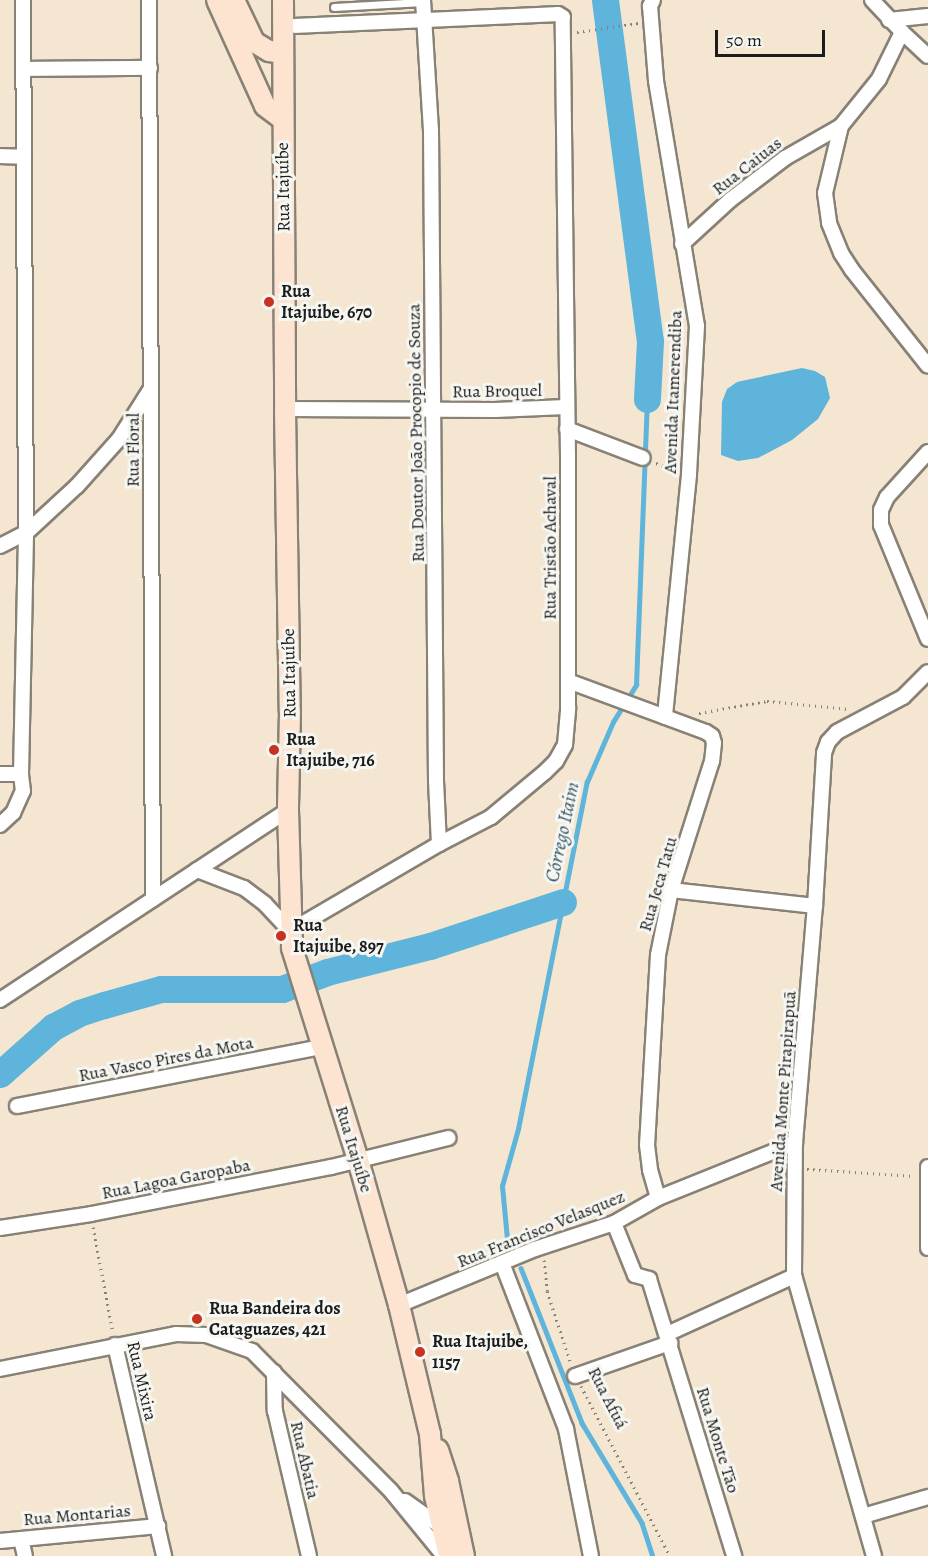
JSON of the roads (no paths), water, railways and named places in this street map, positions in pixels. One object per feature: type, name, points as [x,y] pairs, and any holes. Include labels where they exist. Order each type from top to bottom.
[{"type":"main road","points":[[217,0],[265,106],[282,119]]},
{"type":"main road","points":[[234,0],[254,42],[269,51],[283,53]]},
{"type":"main road","name":"Rua Itajuíbe","points":[[283,0],[282,119],[291,931],[295,961],[358,1160],[399,1305],[430,1434],[443,1463],[458,1553]]},
{"type":"main road","name":"Rua Itajuíbe","points":[[430,1434],[432,1474],[443,1528]]},
{"type":"main road","points":[[443,1528],[458,1553]]},
{"type":"street","points":[[0,825],[13,813],[21,800],[23,791],[21,774],[26,533],[23,0]]},
{"type":"street","name":"Rua Floral","points":[[149,0],[153,899]]},
{"type":"street","name":"Avenida Itamerendiba","points":[[653,0],[650,3],[656,81],[682,244],[693,294],[696,344],[689,475],[668,718]]},
{"type":"street","points":[[872,0],[889,20],[928,56]]},
{"type":"street","name":"Rua Doutor João Procopio de Souza","points":[[423,1],[431,130],[436,781],[439,844]]},
{"type":"street","name":"Rua Tristão Achaval","points":[[291,931],[439,844],[491,817],[556,761],[565,745],[568,681],[563,17],[558,14],[425,22]]},
{"type":"street","points":[[889,20],[928,16]]},
{"type":"street","points":[[295,26],[425,22]]},
{"type":"street","points":[[902,33],[879,79],[841,126],[825,193],[829,223],[841,253],[928,366]]},
{"type":"street","points":[[24,69],[150,68]]},
{"type":"street","name":"Rua Caiuas","points":[[682,244],[730,200],[785,158],[841,126]]},
{"type":"street","points":[[0,156],[24,157]]},
{"type":"street","points":[[0,546],[26,533],[77,486],[119,439],[150,389]]},
{"type":"street","name":"Rua Broquel","points":[[285,409],[434,410],[566,407]]},
{"type":"street","points":[[567,429],[643,458]]},
{"type":"street","points":[[928,452],[902,478],[881,510],[881,525],[928,639]]},
{"type":"street","name":"Avenida Monte Pirapirapuã","points":[[874,1556],[794,1276],[795,1143],[815,906],[824,753],[828,742],[837,732],[903,697],[928,672]]},
{"type":"street","name":"Rua Jeca Tatu","points":[[568,681],[710,734],[715,749],[690,836],[671,890],[658,955],[648,1119],[650,1170],[658,1198]]},
{"type":"street","points":[[0,774],[21,774]]},
{"type":"street","points":[[0,1000],[288,810]]},
{"type":"street","points":[[197,870],[244,888],[265,904],[291,931]]},
{"type":"street","points":[[671,890],[815,906]]},
{"type":"street","name":"Rua Vasco Pires da Mota","points":[[17,1106],[321,1047]]},
{"type":"street","name":"Rua Lagoa Garopaba","points":[[0,1228],[91,1214],[358,1160],[448,1138]]},
{"type":"street","name":"Rua Francisco Velasquez","points":[[399,1305],[539,1248],[614,1223],[658,1198],[795,1143]]},
{"type":"street","points":[[928,1172],[928,1248]]},
{"type":"street","name":"Rua Monte Tão","points":[[614,1223],[635,1275],[649,1279],[734,1556]]},
{"type":"street","points":[[504,1262],[566,1429],[591,1556]]},
{"type":"street","points":[[575,1376],[669,1339],[794,1276]]},
{"type":"street","points":[[0,1369],[176,1334],[206,1335],[252,1351],[391,1491],[458,1553]]},
{"type":"street","name":"Rua Mixira","points":[[115,1345],[164,1556]]},
{"type":"street","name":"Rua Abatia","points":[[274,1371],[275,1411],[309,1556]]},
{"type":"street","points":[[391,1491],[443,1528]]},
{"type":"street","points":[[863,1516],[928,1497]]},
{"type":"street","name":"Rua Montarias","points":[[0,1541],[158,1526]]},
{"type":"street","points":[[21,1539],[25,1556]]},
{"type":"lane","points":[[334,7],[423,1]]},
{"type":"water","points":[[802,368],[815,371],[825,377],[830,398],[818,419],[792,440],[758,458],[738,461],[721,455],[722,402],[727,389],[737,382]]},
{"type":"waterway","points":[[605,0],[650,341],[647,399]]},
{"type":"waterway","name":"Córrego Itaim","points":[[507,1239],[502,1186],[518,1129],[587,782],[613,722],[636,685],[647,399]]},
{"type":"waterway","points":[[0,1074],[53,1027],[79,1013],[104,1005],[161,989],[282,989],[327,972],[430,946],[563,902]]},
{"type":"waterway","points":[[521,1268],[582,1423],[642,1523],[653,1556]]},
{"type":"place","name":"Rua Itajuibe, 670","points":[[269,302]]},
{"type":"place","name":"Rua Itajuibe, 716","points":[[274,750]]},
{"type":"place","name":"Rua Itajuibe, 897","points":[[281,936]]},
{"type":"place","name":"Rua Bandeira dos Cataguazes, 421","points":[[197,1319]]},
{"type":"place","name":"Rua Itajuibe, 1157","points":[[420,1352]]}]
